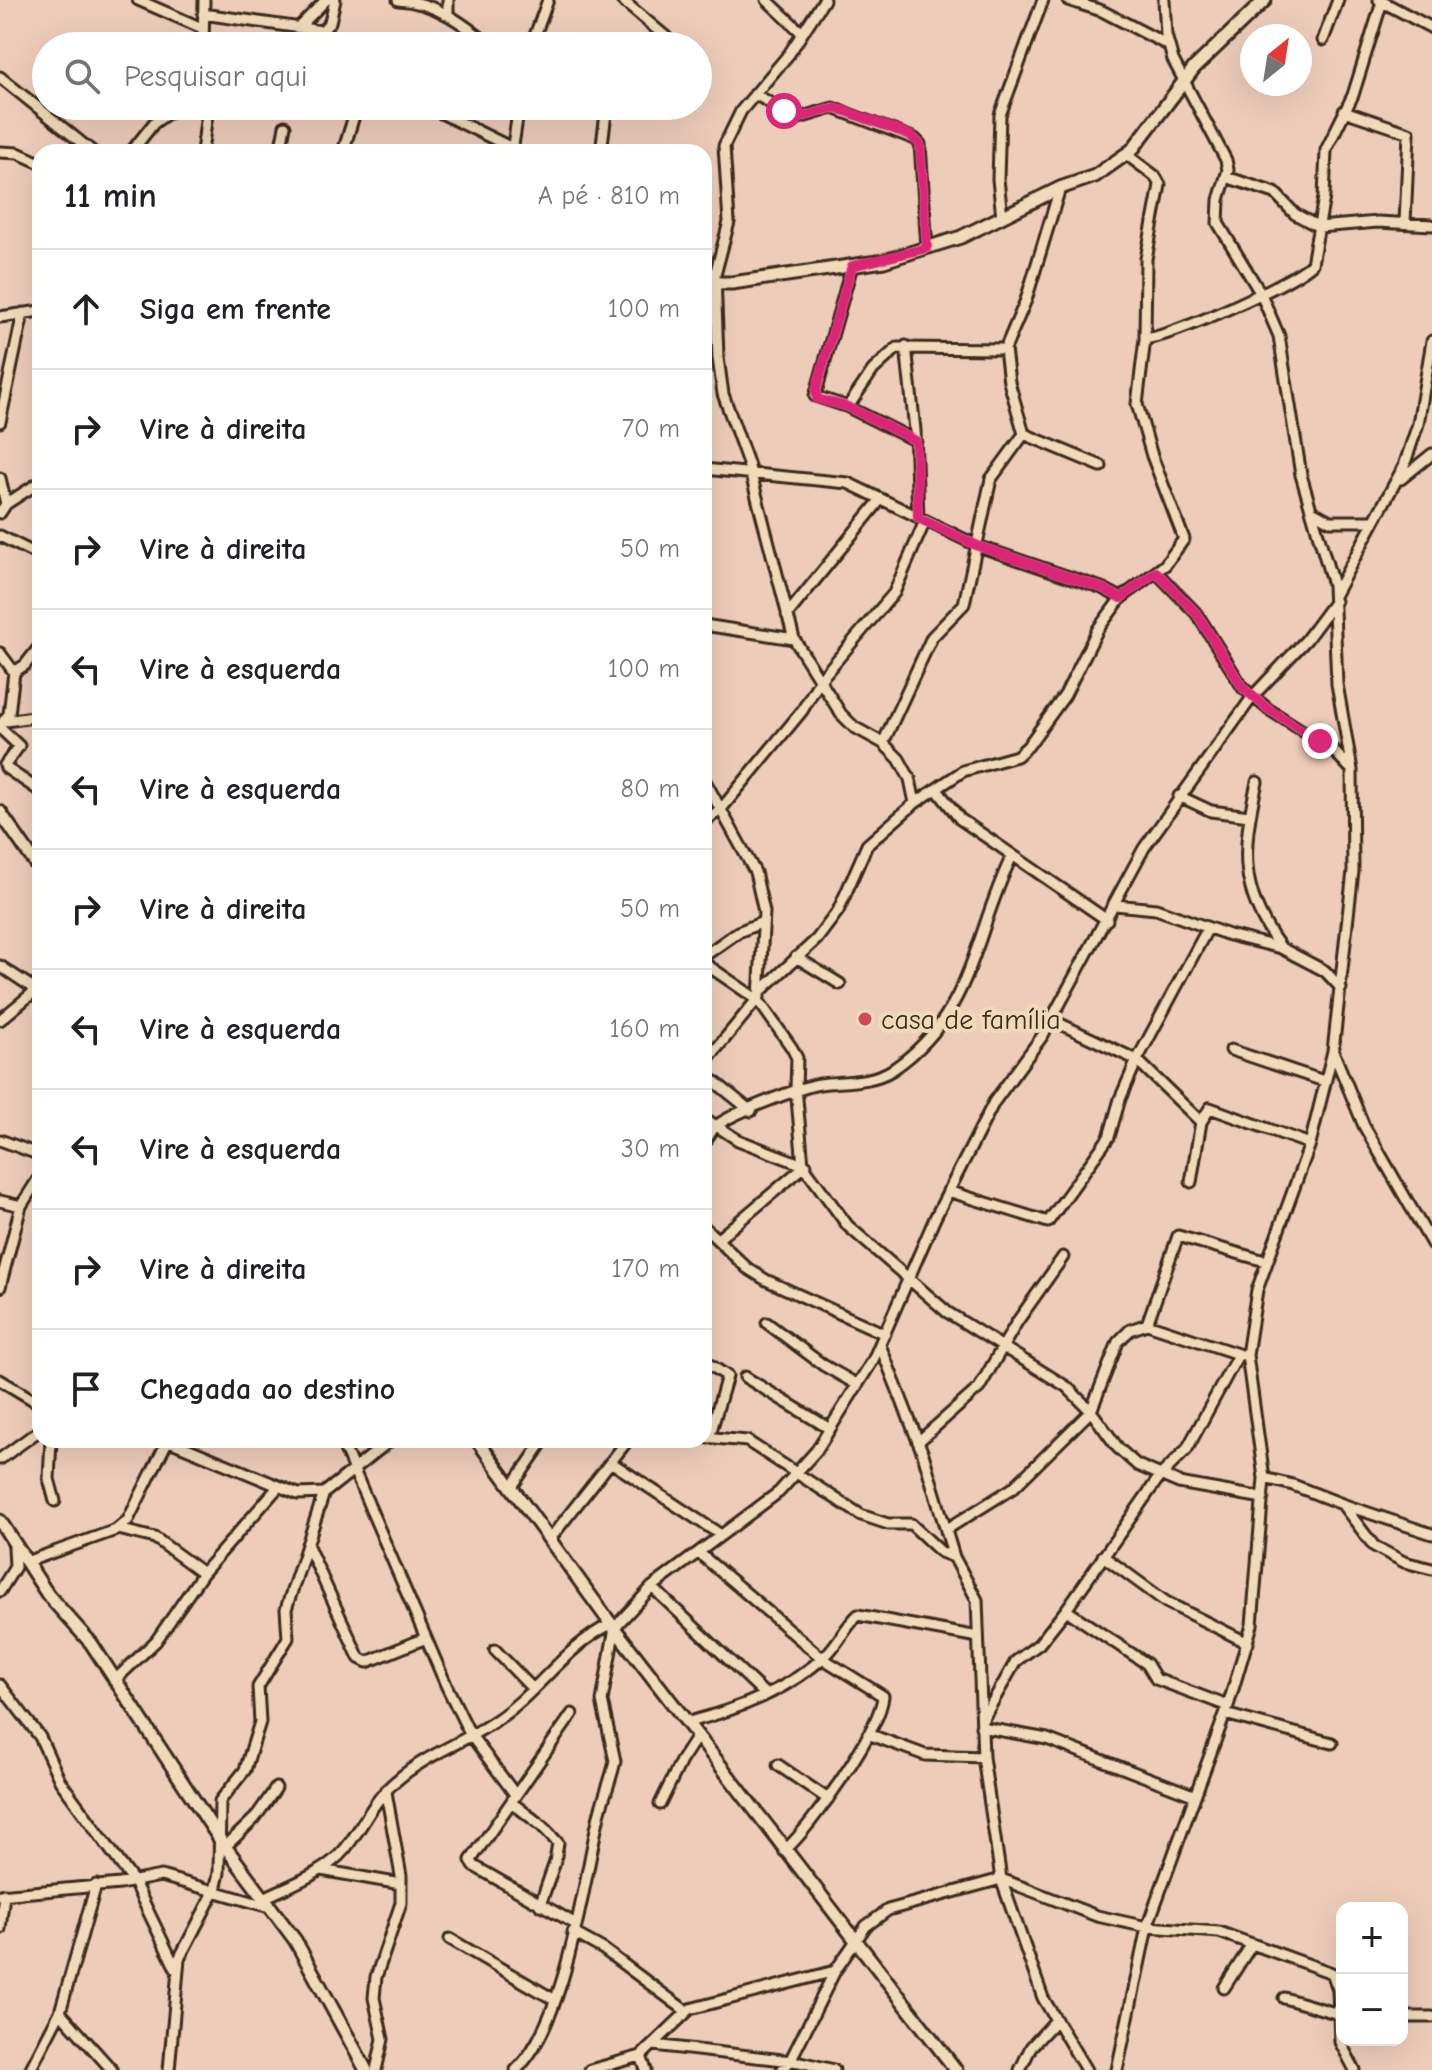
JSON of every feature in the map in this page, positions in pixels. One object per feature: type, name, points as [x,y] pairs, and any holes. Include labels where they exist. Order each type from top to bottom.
[{"type":"street","points":[[138,0],[202,28]]},
{"type":"street","points":[[202,32],[204,0]]},
{"type":"street","points":[[299,27],[326,0]]},
{"type":"street","points":[[203,14],[326,29],[335,0]]},
{"type":"street","points":[[398,0],[427,5],[448,14],[472,32]]},
{"type":"street","points":[[448,0],[448,14]]},
{"type":"street","points":[[536,32],[548,0]]},
{"type":"street","points":[[622,0],[660,32]]},
{"type":"street","points":[[767,0],[802,33]]},
{"type":"street","points":[[712,277],[729,222],[724,146],[731,128],[789,54],[824,0]]},
{"type":"street","points":[[1002,217],[998,192],[1000,115],[1043,0]]},
{"type":"street","points":[[1068,0],[1102,11],[1168,45]]},
{"type":"street","points":[[982,1723],[1016,1661],[1039,1644],[1160,1476],[1187,1449],[1242,1355],[1265,1261],[1310,1144],[1333,1051],[1344,961],[1353,871],[1352,770],[1337,684],[1335,598],[1301,475],[1279,336],[1261,294],[1218,223],[1228,170],[1222,150],[1168,45],[1164,0]]},
{"type":"street","points":[[712,283],[852,266],[927,248],[1002,217],[1060,188],[1095,176],[1127,155],[1184,81],[1265,0]]},
{"type":"street","points":[[1323,40],[1338,0]]},
{"type":"street","points":[[1145,339],[1169,333],[1261,294],[1309,267],[1325,186],[1323,160],[1353,95],[1380,1],[1432,28]]},
{"type":"street","points":[[0,77],[32,103]]},
{"type":"street","points":[[755,94],[799,118],[833,108],[915,139],[920,144],[927,248]]},
{"type":"street","points":[[1344,111],[1409,133],[1405,223]]},
{"type":"street","points":[[53,120],[83,144]]},
{"type":"street","points":[[137,144],[158,120]]},
{"type":"street","points":[[203,144],[206,120]]},
{"type":"street","points":[[345,144],[353,120]]},
{"type":"street","points":[[454,120],[501,144]]},
{"type":"street","points":[[514,144],[517,120]]},
{"type":"street","points":[[602,144],[605,120]]},
{"type":"street","points":[[282,144],[285,126]]},
{"type":"street","points":[[0,152],[18,153],[32,159]]},
{"type":"street","points":[[712,1054],[760,995],[817,939],[838,911],[867,845],[915,803],[938,791],[963,771],[1017,756],[1028,746],[1065,695],[1098,629],[1121,598],[1156,572],[1184,539],[1137,404],[1145,339],[1146,259],[1160,185],[1155,176],[1127,155]]},
{"type":"street","points":[[1226,177],[1275,193],[1295,214],[1319,227],[1405,223],[1432,225]]},
{"type":"street","points":[[1024,434],[1009,382],[1005,349],[1030,288],[1060,188]]},
{"type":"street","points":[[852,266],[815,396],[848,407],[916,441]]},
{"type":"street","points":[[712,302],[723,394],[751,472],[794,639],[854,727],[883,743],[906,771],[915,803]]},
{"type":"street","points":[[0,317],[32,312]]},
{"type":"street","points":[[0,422],[23,313]]},
{"type":"street","points":[[0,1929],[2,1895],[134,1882],[147,1877],[180,1879],[265,1903],[321,1870],[344,1850],[386,1792],[418,1764],[496,1720],[533,1689],[580,1641],[613,1626],[652,1587],[799,1473],[858,1385],[880,1345],[948,1191],[994,1102],[1052,1020],[1144,848],[1253,696],[1306,640],[1335,598],[1395,484],[1418,424],[1432,341]]},
{"type":"street","points":[[848,407],[890,352],[906,346],[1005,349]]},
{"type":"street","points":[[712,816],[722,808],[802,711],[820,680],[894,593],[922,519],[906,346]]},
{"type":"street","points":[[1024,434],[1101,466]]},
{"type":"street","points":[[883,743],[932,637],[964,604],[991,479],[1024,434]]},
{"type":"street","points":[[1395,484],[1432,454]]},
{"type":"street","points":[[712,470],[848,483],[978,546],[1102,588],[1121,598]]},
{"type":"street","points":[[0,478],[3,508],[32,488]]},
{"type":"street","points":[[787,615],[881,499]]},
{"type":"street","points":[[1312,511],[1330,521],[1374,521]]},
{"type":"street","points":[[0,536],[32,552]]},
{"type":"street","points":[[1156,572],[1197,614],[1231,673],[1253,696],[1333,750],[1352,770]]},
{"type":"street","points":[[712,626],[794,639]]},
{"type":"street","points":[[0,653],[14,672]]},
{"type":"street","points":[[2,725],[14,672],[32,656]]},
{"type":"street","points":[[2,725],[32,718]]},
{"type":"street","points":[[2,725],[19,746],[6,768],[32,786]]},
{"type":"street","points":[[1257,782],[1249,816],[1246,874],[1265,926],[1281,948]]},
{"type":"street","points":[[938,791],[960,819],[1107,920]]},
{"type":"street","points":[[712,792],[755,872],[763,922],[760,995]]},
{"type":"street","points":[[1179,796],[1211,811],[1249,816]]},
{"type":"street","points":[[0,812],[32,858]]},
{"type":"street","points":[[712,1132],[716,1126],[796,1088],[882,1075],[911,1054],[951,1011],[962,992],[994,892],[1012,856]]},
{"type":"street","points":[[1115,905],[1156,909],[1208,928],[1281,948],[1325,971],[1341,988]]},
{"type":"street","points":[[712,950],[738,932],[763,922]]},
{"type":"street","points":[[1252,941],[1265,926]]},
{"type":"street","points":[[948,1191],[1048,1222],[1109,1137],[1120,1099],[1137,1060],[1208,928]]},
{"type":"street","points":[[796,957],[840,984]]},
{"type":"street","points":[[1325,971],[1344,961]]},
{"type":"street","points":[[0,966],[32,985]]},
{"type":"street","points":[[712,968],[760,995],[797,1058],[796,1088],[804,1165],[848,1226],[947,1312],[1057,1380],[1091,1411],[1129,1459],[1160,1476],[1197,1487],[1263,1498]]},
{"type":"street","points":[[0,1020],[32,992]]},
{"type":"street","points":[[1052,1020],[1137,1060],[1201,1122]]},
{"type":"street","points":[[1231,1050],[1324,1081]]},
{"type":"street","points":[[1333,1051],[1364,1126],[1432,1244]]},
{"type":"street","points":[[712,1079],[751,1111]]},
{"type":"street","points":[[1191,1182],[1201,1122],[1206,1111],[1213,1109],[1310,1144]]},
{"type":"street","points":[[712,1123],[758,1149],[804,1165]]},
{"type":"street","points":[[0,1140],[32,1152]]},
{"type":"street","points":[[718,1239],[804,1165]]},
{"type":"street","points":[[0,1287],[3,1253],[21,1206],[32,1189]]},
{"type":"street","points":[[0,1201],[21,1206]]},
{"type":"street","points":[[712,1234],[747,1268],[766,1280],[885,1334]]},
{"type":"street","points":[[1147,1324],[1178,1236],[1265,1261]]},
{"type":"street","points":[[918,1442],[979,1388],[1001,1348],[1063,1257]]},
{"type":"street","points":[[767,1323],[823,1365],[858,1385]]},
{"type":"street","points":[[947,1529],[1013,1488],[1091,1411],[1118,1342],[1130,1330],[1147,1324],[1242,1355]]},
{"type":"street","points":[[880,1345],[918,1442],[954,1557],[977,1600],[983,1757],[1001,1879],[1033,1973],[1086,2070]]},
{"type":"street","points":[[1117,2070],[1147,1927],[1248,1643],[1264,1478],[1242,1355]]},
{"type":"street","points":[[712,1366],[727,1376],[712,1422]]},
{"type":"street","points":[[745,1377],[830,1429]]},
{"type":"street","points":[[0,1380],[32,1399]]},
{"type":"street","points":[[0,1459],[32,1436]]},
{"type":"street","points":[[712,1438],[747,1441],[861,1515],[888,1524],[911,1524],[941,1552],[954,1557]]},
{"type":"street","points":[[51,1448],[49,1479],[55,1501]]},
{"type":"street","points":[[26,1562],[118,1529],[128,1520],[164,1448]]},
{"type":"street","points":[[187,1448],[298,1494],[324,1493]]},
{"type":"street","points":[[345,1448],[470,1734],[513,1798],[558,1843],[555,1862],[540,1905]]},
{"type":"street","points":[[169,2070],[181,1954],[215,1890],[223,1844],[218,1821],[220,1801],[245,1770],[260,1722],[258,1687],[288,1638],[286,1609],[324,1493],[380,1448]]},
{"type":"street","points":[[483,1448],[784,1851],[956,2070]]},
{"type":"street","points":[[511,1488],[538,1448]]},
{"type":"street","points":[[549,1540],[622,1448]]},
{"type":"street","points":[[612,1463],[721,1535]]},
{"type":"street","points":[[1264,1478],[1293,1485],[1432,1534]]},
{"type":"street","points":[[114,1681],[156,1641],[203,1573],[279,1486]]},
{"type":"street","points":[[1342,1504],[1374,1546],[1404,1562],[1432,1569]]},
{"type":"street","points":[[0,1521],[48,1595],[91,1643],[223,1844],[301,1951],[366,2070]]},
{"type":"street","points":[[118,1529],[149,1535],[203,1573]]},
{"type":"street","points":[[0,1591],[15,1567],[13,1541]]},
{"type":"street","points":[[307,1544],[359,1658],[367,1662],[426,1638]]},
{"type":"street","points":[[699,1553],[822,1658],[883,1696],[868,1734],[828,1799],[806,1830],[784,1851]]},
{"type":"street","points":[[1103,1556],[1166,1602],[1248,1643]]},
{"type":"street","points":[[652,1587],[766,1695]]},
{"type":"street","points":[[1066,1610],[1147,1664],[1156,1679],[1226,1710],[1332,1743]]},
{"type":"street","points":[[689,1722],[722,1714],[766,1695],[822,1658],[854,1619],[864,1614],[920,1628],[978,1637]]},
{"type":"street","points":[[516,2070],[533,2050],[555,2000],[615,1761],[602,1701],[613,1626]]},
{"type":"street","points":[[495,1650],[533,1689]]},
{"type":"street","points":[[0,1685],[40,1737],[60,1781],[134,1882],[178,1972]]},
{"type":"street","points":[[572,1714],[471,1863],[573,1927],[686,2011]]},
{"type":"street","points":[[982,1723],[1047,1739],[1193,1795]]},
{"type":"street","points":[[868,1734],[925,1755],[983,1757]]},
{"type":"street","points":[[660,1804],[698,1735]]},
{"type":"street","points":[[778,1765],[828,1799]]},
{"type":"street","points":[[223,1844],[255,1818],[276,1788]]},
{"type":"street","points":[[376,2070],[383,2039],[374,1998],[376,1977],[399,1915],[401,1884],[386,1792]]},
{"type":"street","points":[[120,1862],[147,1877]]},
{"type":"street","points":[[321,1870],[401,1884]]},
{"type":"street","points":[[782,2070],[790,2061],[835,1971],[856,1940],[877,1917],[888,1910],[1001,1879],[1097,1916],[1147,1927],[1219,1932],[1332,1973],[1336,1984]]},
{"type":"street","points":[[30,2070],[60,2012],[96,1885]]},
{"type":"street","points":[[450,1939],[555,2000]]},
{"type":"street","points":[[1224,1988],[1252,1944]]},
{"type":"street","points":[[590,2070],[641,2056],[686,2011],[835,1971]]},
{"type":"street","points":[[1284,1998],[1336,2014]]},
{"type":"street","points":[[60,2012],[112,2070]]},
{"type":"street","points":[[1408,2017],[1432,2017]]},
{"type":"street","points":[[1020,2070],[1031,2047],[1056,2020]]},
{"type":"street","points":[[654,2045],[790,2061],[834,2070]]},
{"type":"street","points":[[1342,2046],[1355,2070]]},
{"type":"street","points":[[641,2056],[646,2070]]},
{"type":"place","name":"casa de família","points":[[865,1019]]},
{"type":"route","points":[[784,111],[799,118],[833,108],[843,110],[910,135],[920,144],[927,248],[884,261],[852,266],[815,396],[848,407],[916,441],[918,518],[978,546],[1102,588],[1121,598],[1156,572],[1197,614],[1224,662],[1243,688],[1283,720],[1320,741]]}]
